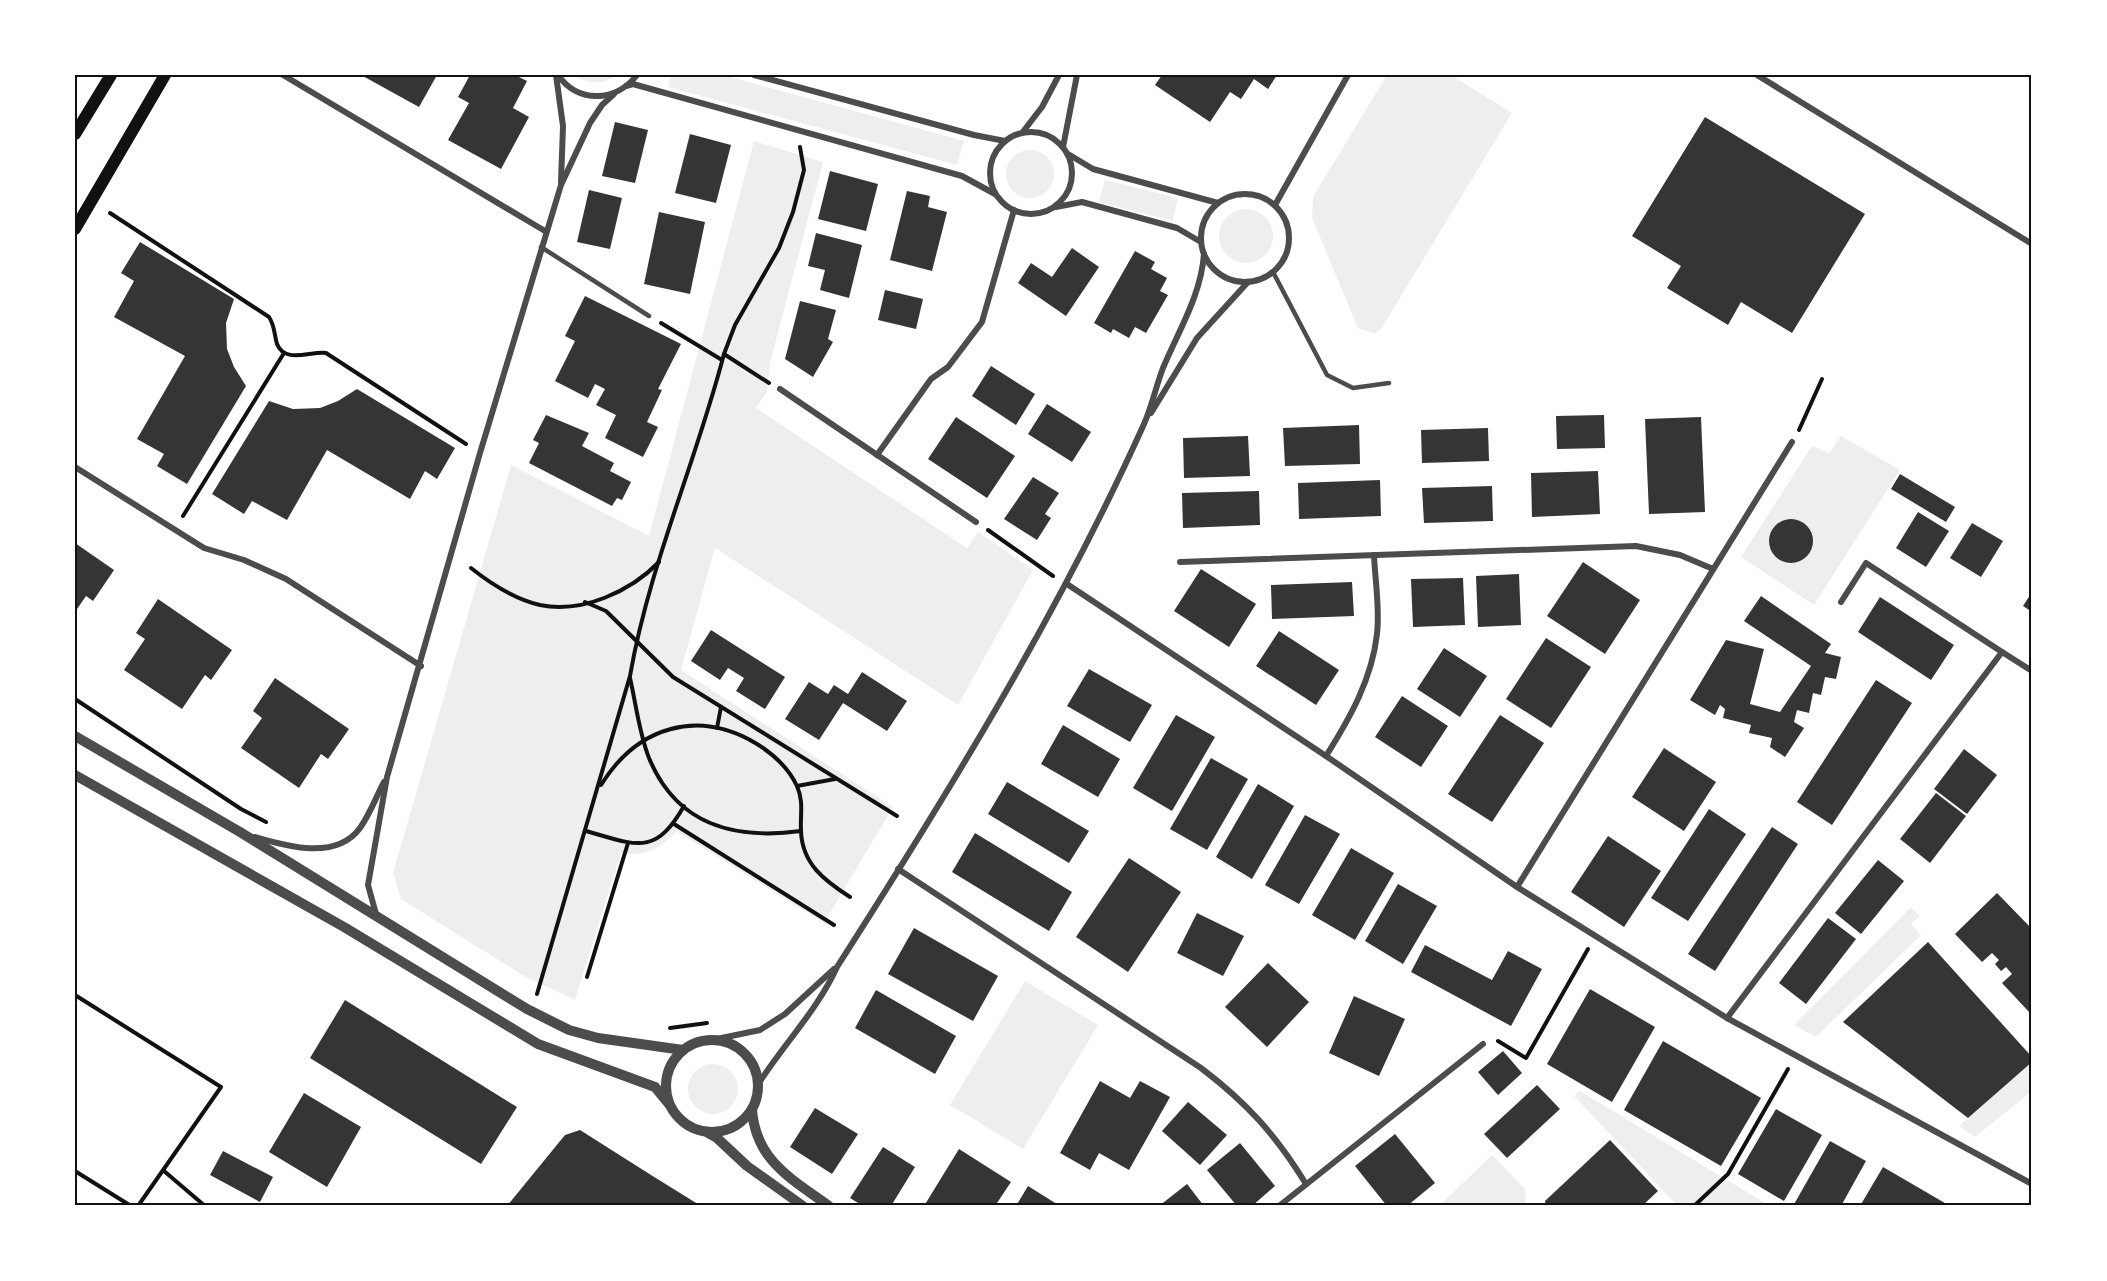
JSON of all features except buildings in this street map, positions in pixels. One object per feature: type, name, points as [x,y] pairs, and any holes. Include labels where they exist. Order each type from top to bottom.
[{"type":"main road","points":[[75,135],[111,75]]},
{"type":"main road","points":[[75,229],[165,75]]},
{"type":"street","points":[[283,75],[545,231]]},
{"type":"street","points":[[557,75],[563,126],[561,185]]},
{"type":"street","points":[[557,75],[571,89],[585,95],[600,97],[614,94]]},
{"type":"street","points":[[377,918],[368,885],[387,777],[421,666],[545,231],[561,185],[590,123],[602,105],[637,75]]},
{"type":"street","points":[[754,75],[974,135],[1005,141]]},
{"type":"street","points":[[995,194],[990,182],[991,162],[1005,141],[1022,133],[1042,107],[1059,75]]},
{"type":"street","points":[[1050,209],[1061,201],[1070,183],[1072,171],[1065,150],[1077,75]]},
{"type":"street","points":[[1275,205],[1348,75]]},
{"type":"street","points":[[1757,75],[2032,244]]},
{"type":"street","points":[[626,86],[633,84],[962,176],[995,194],[1014,210],[1033,214],[1082,202],[1177,228],[1201,242]]},
{"type":"street","points":[[1022,133],[1047,135],[1093,169],[1218,203]]},
{"type":"street","points":[[1250,194],[1275,205],[1284,216],[1290,235],[1286,256],[1273,272],[1261,279],[1248,282],[1221,275],[1211,266],[1204,254],[1201,242],[1205,220],[1218,203],[1236,195],[1250,194]]},
{"type":"street","points":[[877,455],[931,379],[948,367],[982,322],[1014,210]]},
{"type":"street","points":[[1145,421],[1163,369],[1197,290],[1204,254]]},
{"type":"street","points":[[705,1131],[730,1129],[746,1118],[752,1110],[759,1083],[779,1051],[826,990],[837,967],[940,803],[1066,584],[1145,421],[1197,338],[1248,282]]},
{"type":"street","points":[[780,389],[976,522]]},
{"type":"street","points":[[1516,887],[1792,441]]},
{"type":"street","points":[[75,467],[204,548],[244,560],[286,579],[421,666]]},
{"type":"street","points":[[1180,562],[1636,546],[1680,555],[1713,569]]},
{"type":"street","points":[[1326,756],[1353,714],[1369,672],[1377,633],[1374,555]]},
{"type":"street","points":[[1841,602],[1866,562],[2032,671]]},
{"type":"street","points":[[1066,584],[1326,756],[1516,887],[1727,1018],[2032,1184]]},
{"type":"street","points":[[1727,1018],[2002,652]]},
{"type":"street","points":[[75,736],[240,832],[526,1009],[569,1030],[630,1044],[683,1050]]},
{"type":"street","points":[[75,775],[344,927],[538,1044],[592,1066],[655,1087],[686,1124],[717,1138],[747,1166],[803,1206]]},
{"type":"street","points":[[240,832],[286,846],[315,848],[337,844],[360,828],[387,777]]},
{"type":"street","points":[[898,869],[1201,1068],[1239,1096],[1286,1150],[1306,1184]]},
{"type":"street","points":[[669,1104],[666,1080],[669,1069],[683,1050],[697,1042],[760,1030],[785,1014],[837,967]]},
{"type":"street","points":[[712,1040],[726,1042],[748,1057],[759,1083]]},
{"type":"street","points":[[1279,1206],[1484,1044]]},
{"type":"street","points":[[752,1110],[754,1132],[767,1155],[780,1170],[829,1206]]},
{"type":"lane","points":[[541,247],[649,316]]},
{"type":"lane","points":[[1273,272],[1327,375],[1353,388],[1389,383]]},
{"type":"path","points":[[536,996],[630,676],[659,561],[722,360],[735,325],[779,248],[793,212],[804,170],[797,130]]},
{"type":"path","points":[[110,213],[269,317],[273,323],[278,346],[284,353],[291,356],[316,351],[326,353],[480,453]]},
{"type":"path","points":[[649,316],[722,360]]},
{"type":"path","points":[[174,529],[284,353]]},
{"type":"path","points":[[724,354],[780,389]]},
{"type":"path","points":[[1792,441],[1822,379]]},
{"type":"path","points":[[976,522],[1066,584]]},
{"type":"path","points":[[471,568],[491,583],[541,605],[570,606],[606,597],[644,578],[659,561]]},
{"type":"path","points":[[585,602],[606,611],[673,677],[897,816]]},
{"type":"path","points":[[630,676],[643,740],[650,760],[671,793],[684,806],[717,827],[736,832],[759,835],[801,831]]},
{"type":"path","points":[[75,699],[241,809],[272,825]]},
{"type":"path","points":[[717,729],[721,707]]},
{"type":"path","points":[[597,790],[618,760],[643,740],[682,726],[717,729],[747,739],[768,751],[784,767],[797,786],[803,809],[801,831],[804,849],[815,870],[828,883],[850,897]]},
{"type":"path","points":[[797,786],[835,779]]},
{"type":"path","points":[[586,831],[628,843],[654,842],[674,824],[684,806]]},
{"type":"path","points":[[674,824],[834,925]]},
{"type":"path","points":[[587,977],[628,843]]},
{"type":"path","points":[[1484,1044],[1493,1038],[1526,1058],[1596,935]]},
{"type":"path","points":[[528,991],[541,999]]},
{"type":"path","points":[[75,995],[221,1087],[138,1206]]},
{"type":"path","points":[[660,1029],[718,1021]]},
{"type":"path","points":[[1694,1206],[1728,1174],[1795,1055]]},
{"type":"path","points":[[75,1171],[131,1206]]},
{"type":"path","points":[[164,1171],[205,1206]]},
{"type":"shaded area","points":[[574,75],[617,75],[606,81],[590,82]]},
{"type":"shaded area","points":[[671,75],[723,75],[964,141],[957,165],[668,87]]},
{"type":"shaded area","points":[[1387,75],[1451,75],[1512,113],[1381,329],[1375,334],[1358,328],[1312,218],[1313,197]]},
{"type":"shaded area","points":[[754,141],[823,162],[770,363],[767,392],[756,408],[967,548],[978,532],[1033,570],[958,705],[715,548],[681,670],[893,807],[824,923],[676,831],[665,843],[652,850],[637,854],[621,853],[575,1000],[524,976],[401,899],[393,873],[511,465],[649,536]]},
{"type":"shaded area","points":[[1030,150],[1047,157],[1054,174],[1047,191],[1030,198],[1013,191],[1006,174],[1013,157]]},
{"type":"shaded area","points":[[1105,180],[1178,198],[1173,221],[1099,202]]},
{"type":"shaded area","points":[[1246,209],[1256,211],[1265,217],[1271,226],[1273,236],[1271,246],[1265,255],[1256,261],[1246,263],[1236,261],[1227,255],[1221,246],[1219,236],[1221,226],[1227,217],[1236,211]]},
{"type":"shaded area","points":[[1841,436],[1900,470],[1814,605],[1741,557],[1812,446],[1829,453]]},
{"type":"shaded area","points":[[1911,907],[1920,916],[1911,924],[1921,935],[1816,1037],[1794,1025]]},
{"type":"shaded area","points":[[1025,981],[1098,1025],[1023,1149],[950,1105]]},
{"type":"shaded area","points":[[2032,1062],[2032,1091],[1975,1137],[1959,1126]]},
{"type":"shaded area","points":[[713,1064],[731,1071],[738,1089],[731,1107],[713,1114],[695,1107],[688,1089],[695,1071]]},
{"type":"shaded area","points":[[1580,1091],[1770,1206],[1678,1206],[1574,1096]]},
{"type":"shaded area","points":[[1492,1155],[1525,1189],[1525,1206],[1439,1206]]}]
